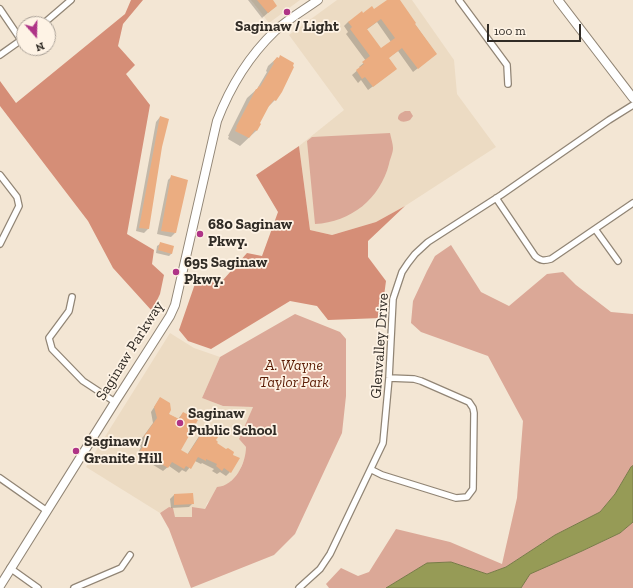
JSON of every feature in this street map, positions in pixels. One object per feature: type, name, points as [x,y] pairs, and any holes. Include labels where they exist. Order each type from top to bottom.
[{"type":"street","points":[[52,16],[71,0]]},
{"type":"street","name":"Saginaw Parkway","points":[[0,586],[164,325],[175,305],[217,121],[224,102],[235,81],[257,51],[276,30],[318,0]]},
{"type":"street","points":[[459,0],[507,65],[508,84]]},
{"type":"street","points":[[558,0],[633,98]]},
{"type":"street","points":[[0,9],[16,30]]},
{"type":"street","points":[[0,55],[16,44]]},
{"type":"street","name":"Glenvalley Drive","points":[[299,588],[320,569],[330,554],[380,453],[384,439],[394,299],[402,272],[415,254],[428,242],[496,198],[633,105]]},
{"type":"street","points":[[0,175],[17,197],[19,206],[0,244]]},
{"type":"street","points":[[496,198],[535,256],[539,260],[545,261],[551,259],[633,203]]},
{"type":"street","points":[[595,229],[618,261]]},
{"type":"street","points":[[72,297],[68,311],[49,338],[52,349],[83,381],[115,402]]},
{"type":"street","points":[[372,470],[382,475],[456,498],[467,497],[472,489],[474,413],[471,405],[468,402],[421,381],[414,379],[389,378]]},
{"type":"street","points":[[0,478],[47,511]]},
{"type":"street","points":[[74,588],[120,568],[130,555]]},
{"type":"street","points":[[10,568],[38,588]]},
{"type":"shaded area","points":[[131,0],[143,0],[123,24],[118,46],[135,65],[126,74],[150,105],[127,234],[154,250],[152,264],[164,275],[160,294],[152,311],[113,268],[88,221],[0,106],[0,81],[16,103],[125,14]]},
{"type":"shaded area","points":[[251,0],[300,0],[269,23]]},
{"type":"shaded area","points":[[337,0],[412,0],[454,60],[457,94],[496,147],[405,206],[376,222],[332,235],[310,230],[299,146],[344,110],[289,35]]},
{"type":"shaded area","points":[[299,146],[310,230],[332,235],[376,222],[405,206],[368,241],[368,257],[386,281],[381,318],[328,320],[317,306],[290,301],[211,349],[188,341],[179,330],[197,278],[223,280],[247,253],[262,256],[278,212],[256,175]]},
{"type":"shaded area","name":"Saginaw Public School","points":[[170,333],[194,348],[220,357],[202,398],[223,406],[253,407],[239,439],[246,447],[246,455],[239,472],[207,503],[205,509],[192,517],[174,518],[169,507],[160,513],[86,467]]},
{"type":"shaded area","points":[[633,466],[633,522],[620,533],[530,574],[521,588],[386,588],[427,563],[451,562],[487,574],[506,567],[555,535],[600,512],[615,494]]},
{"type":"green space","points":[[405,111],[410,111],[413,116],[410,120],[402,122],[398,119],[398,117]]},
{"type":"green space","points":[[390,133],[393,146],[392,154],[385,177],[371,198],[352,213],[340,219],[315,224],[307,141],[312,137]]},
{"type":"green space","points":[[451,245],[481,292],[509,306],[547,274],[563,272],[576,285],[611,312],[633,314],[633,466],[615,494],[600,512],[555,535],[506,567],[487,574],[451,562],[427,563],[386,588],[329,588],[326,584],[341,568],[358,576],[369,572],[396,529],[450,542],[502,564],[517,498],[523,421],[488,356],[421,332],[411,323],[413,301],[427,271],[435,256]]},
{"type":"green space","name":"A. Wayne Taylor Park","points":[[295,314],[340,332],[346,339],[346,396],[342,433],[295,534],[274,555],[191,588],[169,529],[160,513],[169,507],[173,508],[175,517],[192,517],[192,507],[205,509],[217,487],[229,483],[234,478],[242,466],[246,447],[239,439],[253,407],[223,406],[202,398],[220,357]]},
{"type":"green space","points":[[633,522],[633,588],[521,588],[529,574],[620,533]]},
{"type":"building","points":[[257,0],[273,0],[277,6],[268,13]]},
{"type":"building","points":[[387,0],[400,0],[437,54],[418,69],[402,48],[389,58],[397,69],[373,87],[365,77],[362,79],[356,70],[364,64],[362,62],[370,56],[350,29],[352,27],[348,22],[362,11],[363,13],[372,6],[374,9]],"holes":[[[381,19],[395,38],[381,48],[367,29]]]},
{"type":"building","points":[[280,55],[294,63],[294,67],[282,92],[276,101],[274,100],[269,106],[257,131],[255,130],[249,138],[235,131],[236,127],[256,89],[259,86],[260,87],[274,63],[273,62],[277,57],[279,58]]},
{"type":"building","points":[[160,116],[169,119],[162,147],[149,229],[139,228]]},
{"type":"building","points":[[171,175],[188,180],[176,233],[161,231]]},
{"type":"building","points":[[160,242],[174,246],[172,254],[158,250]]},
{"type":"building","points":[[160,397],[170,403],[171,410],[169,414],[179,419],[183,412],[198,420],[181,450],[188,454],[207,425],[220,434],[216,440],[218,442],[217,443],[226,449],[228,448],[234,452],[233,455],[240,458],[231,473],[224,468],[222,471],[216,466],[217,464],[198,457],[191,469],[186,466],[184,469],[172,462],[168,468],[140,451],[145,443],[144,436],[157,418],[154,407]]},
{"type":"building","points":[[193,493],[194,504],[174,505],[174,494]]},
{"type":"place","name":"Saginaw / Light","points":[[287,12]]},
{"type":"place","name":"680 Saginaw Pkwy.","points":[[200,234]]},
{"type":"place","name":"695 Saginaw Pkwy.","points":[[176,272]]},
{"type":"place","name":"Saginaw Public School","points":[[180,423]]},
{"type":"place","name":"Saginaw / Granite Hill","points":[[76,451]]}]
